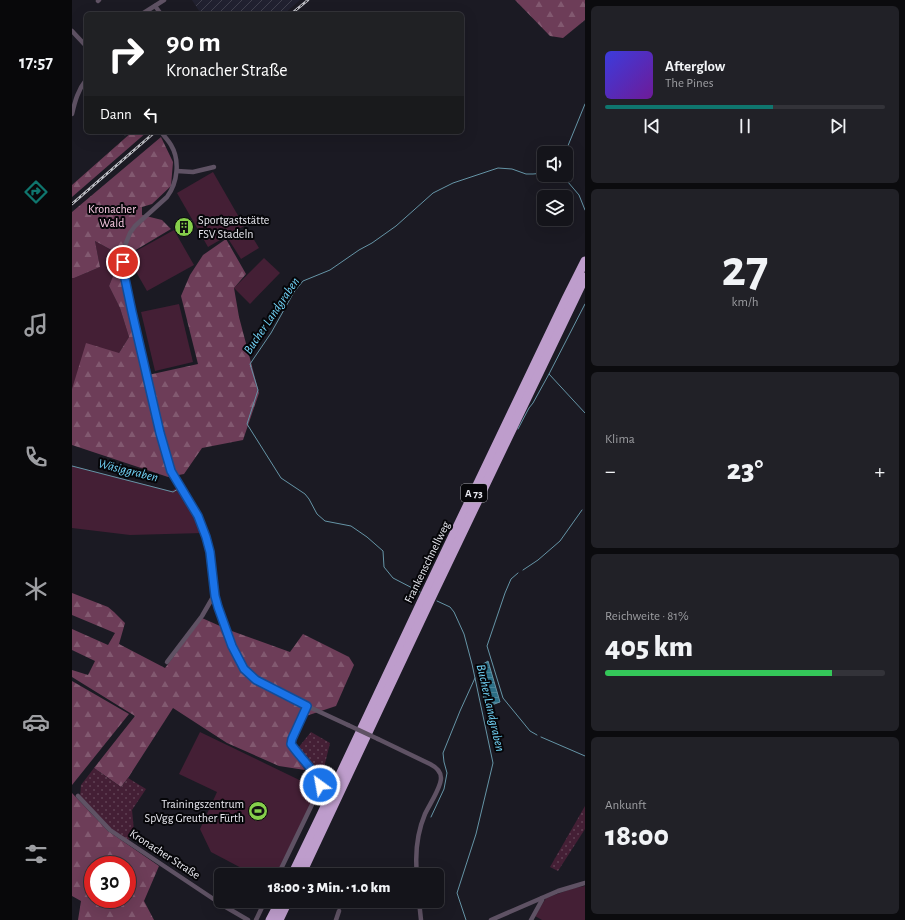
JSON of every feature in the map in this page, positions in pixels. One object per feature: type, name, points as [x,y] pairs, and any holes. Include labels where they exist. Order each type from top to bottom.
[{"type":"highway","name":"Frankenschnellweg","points":[[295,868],[585,261]]},
{"type":"highway","name":"Frankenschnellweg","points":[[304,868],[434,592],[585,277]]},
{"type":"highway","points":[[270,920],[276,908]]},
{"type":"highway","points":[[279,920],[285,908]]},
{"type":"street","points":[[145,12],[164,0]]},
{"type":"street","points":[[155,6],[160,12]]},
{"type":"street","points":[[72,31],[84,44]]},
{"type":"street","points":[[72,114],[77,93],[84,82]]},
{"type":"street","points":[[163,134],[175,154],[177,171],[174,184],[171,192],[135,226],[130,233],[124,248],[124,274],[160,433],[171,471],[198,516],[206,537],[210,552],[215,596],[218,607],[232,646],[244,669],[256,680],[307,706],[430,764],[439,771],[441,777],[440,784],[424,816],[420,828],[417,847],[417,868]]},
{"type":"street","points":[[177,171],[193,172],[214,167]]},
{"type":"street","points":[[167,662],[202,616],[215,596]]},
{"type":"street","points":[[281,868],[320,788],[320,782],[291,744],[307,706]]},
{"type":"street","name":"Kronacher Straße","points":[[78,796],[110,830],[224,906],[248,920]]},
{"type":"street","points":[[491,920],[558,891],[585,883]]},
{"type":"street","points":[[531,920],[542,898]]},
{"type":"street","points":[[256,920],[262,908]]},
{"type":"street","points":[[419,908],[420,920]]},
{"type":"street","points":[[336,920],[339,911]]},
{"type":"shaded area","points":[[192,0],[300,0],[286,12],[200,12]]},
{"type":"shaded area","points":[[213,172],[244,226],[208,247],[177,193]]},
{"type":"shaded area","points":[[174,230],[194,265],[147,291],[127,256]]},
{"type":"shaded area","points":[[248,230],[259,248],[241,259],[229,240]]},
{"type":"shaded area","points":[[95,241],[118,254],[118,264],[109,286],[120,308],[129,337],[119,353],[72,389],[72,278],[100,267]]},
{"type":"shaded area","points":[[264,258],[280,273],[250,304],[234,288]]},
{"type":"shaded area","points":[[179,304],[193,362],[155,371],[141,312]]},
{"type":"shaded area","points":[[72,466],[171,491],[179,487],[193,511],[203,533],[130,535],[72,528]]},
{"type":"shaded area","name":"Trainingszentrum SpVgg Greuther Fürth","points":[[200,732],[318,789],[279,868],[241,868],[211,852],[200,829],[217,792],[179,774]]},
{"type":"shaded area","points":[[311,732],[330,743],[322,776],[298,748]]},
{"type":"shaded area","points":[[94,768],[121,787],[128,778],[146,789],[132,810],[134,831],[128,841],[111,829],[80,796],[81,785]]},
{"type":"shaded area","points":[[585,806],[585,829],[558,871],[550,867]]},
{"type":"shaded area","points":[[585,886],[585,920],[542,920],[535,916],[546,898],[574,888]]},
{"type":"green space","points":[[515,0],[585,0],[585,20],[563,38],[550,36]]},
{"type":"green space","points":[[130,134],[145,134],[72,197],[72,185]]},
{"type":"green space","name":"Kronacher Wald","points":[[161,137],[173,162],[171,186],[152,204],[142,207],[142,215],[162,220],[171,229],[124,257],[95,241],[100,267],[72,278],[72,212]]},
{"type":"green space","name":"Kronacher Wald","points":[[226,239],[246,274],[234,288],[239,317],[259,393],[243,440],[202,448],[184,474],[168,477],[72,445],[72,389],[86,343],[119,353],[129,337],[120,308],[109,286],[118,264],[148,375],[198,364],[181,296],[190,275],[203,255]]},
{"type":"green space","points":[[72,593],[108,607],[125,623],[119,644],[165,668],[202,618],[229,630],[290,652],[303,634],[349,657],[354,665],[336,706],[300,718],[288,745],[305,770],[279,766],[227,743],[173,708],[121,787],[94,768],[135,716],[72,677],[72,670],[88,675],[95,661],[72,650],[72,629],[108,645],[115,633],[72,615]]},
{"type":"green space","points":[[72,681],[129,714],[72,785]]},
{"type":"green space","points":[[72,793],[108,831],[159,866],[144,901],[154,920],[78,920],[81,901],[72,896]]},
{"type":"water","points":[[488,661],[500,702],[486,707],[477,670]]},
{"type":"waterway","name":"Bucher Landgraben","points":[[568,146],[585,104]]},
{"type":"waterway","name":"Bucher Landgraben","points":[[420,592],[393,578],[384,567],[383,551],[367,537],[351,526],[325,521],[317,514],[305,494],[281,478],[247,424],[258,390],[250,364],[271,333],[294,292],[303,281],[330,270],[372,243],[396,226],[433,193],[453,183],[498,168],[512,169],[526,174],[537,174]]},
{"type":"waterway","points":[[568,182],[579,195],[585,210]]},
{"type":"waterway","points":[[585,304],[549,374],[585,413]]},
{"type":"waterway","points":[[518,429],[549,374]]},
{"type":"waterway","name":"Wäsiggraben","points":[[72,466],[173,492],[178,489]]},
{"type":"waterway","points":[[523,570],[538,560],[560,541],[582,510]]},
{"type":"waterway","points":[[518,573],[511,579],[505,593],[487,646],[503,698],[530,731],[537,735]]},
{"type":"waterway","name":"Bucher Landgraben","points":[[437,601],[450,607],[454,612],[464,634],[472,664],[493,763],[476,834],[457,893],[466,920]]},
{"type":"waterway","points":[[431,817],[444,789],[447,773],[443,753],[475,678]]},
{"type":"waterway","points":[[541,737],[585,756]]},
{"type":"railway","points":[[293,12],[308,0]]},
{"type":"railway","points":[[72,204],[153,134]]},
{"type":"place","name":"Sportgaststätte FSV Stadeln","points":[[184,227]]},
{"type":"place","name":"Trainingszentrum SpVgg Greuther Fürth","points":[[258,811]]},
{"type":"route","points":[[123,262],[132,312],[160,433],[171,471],[198,516],[206,537],[210,552],[215,596],[232,646],[244,669],[249,675],[263,685],[307,706],[291,744],[316,775],[320,785]]}]
